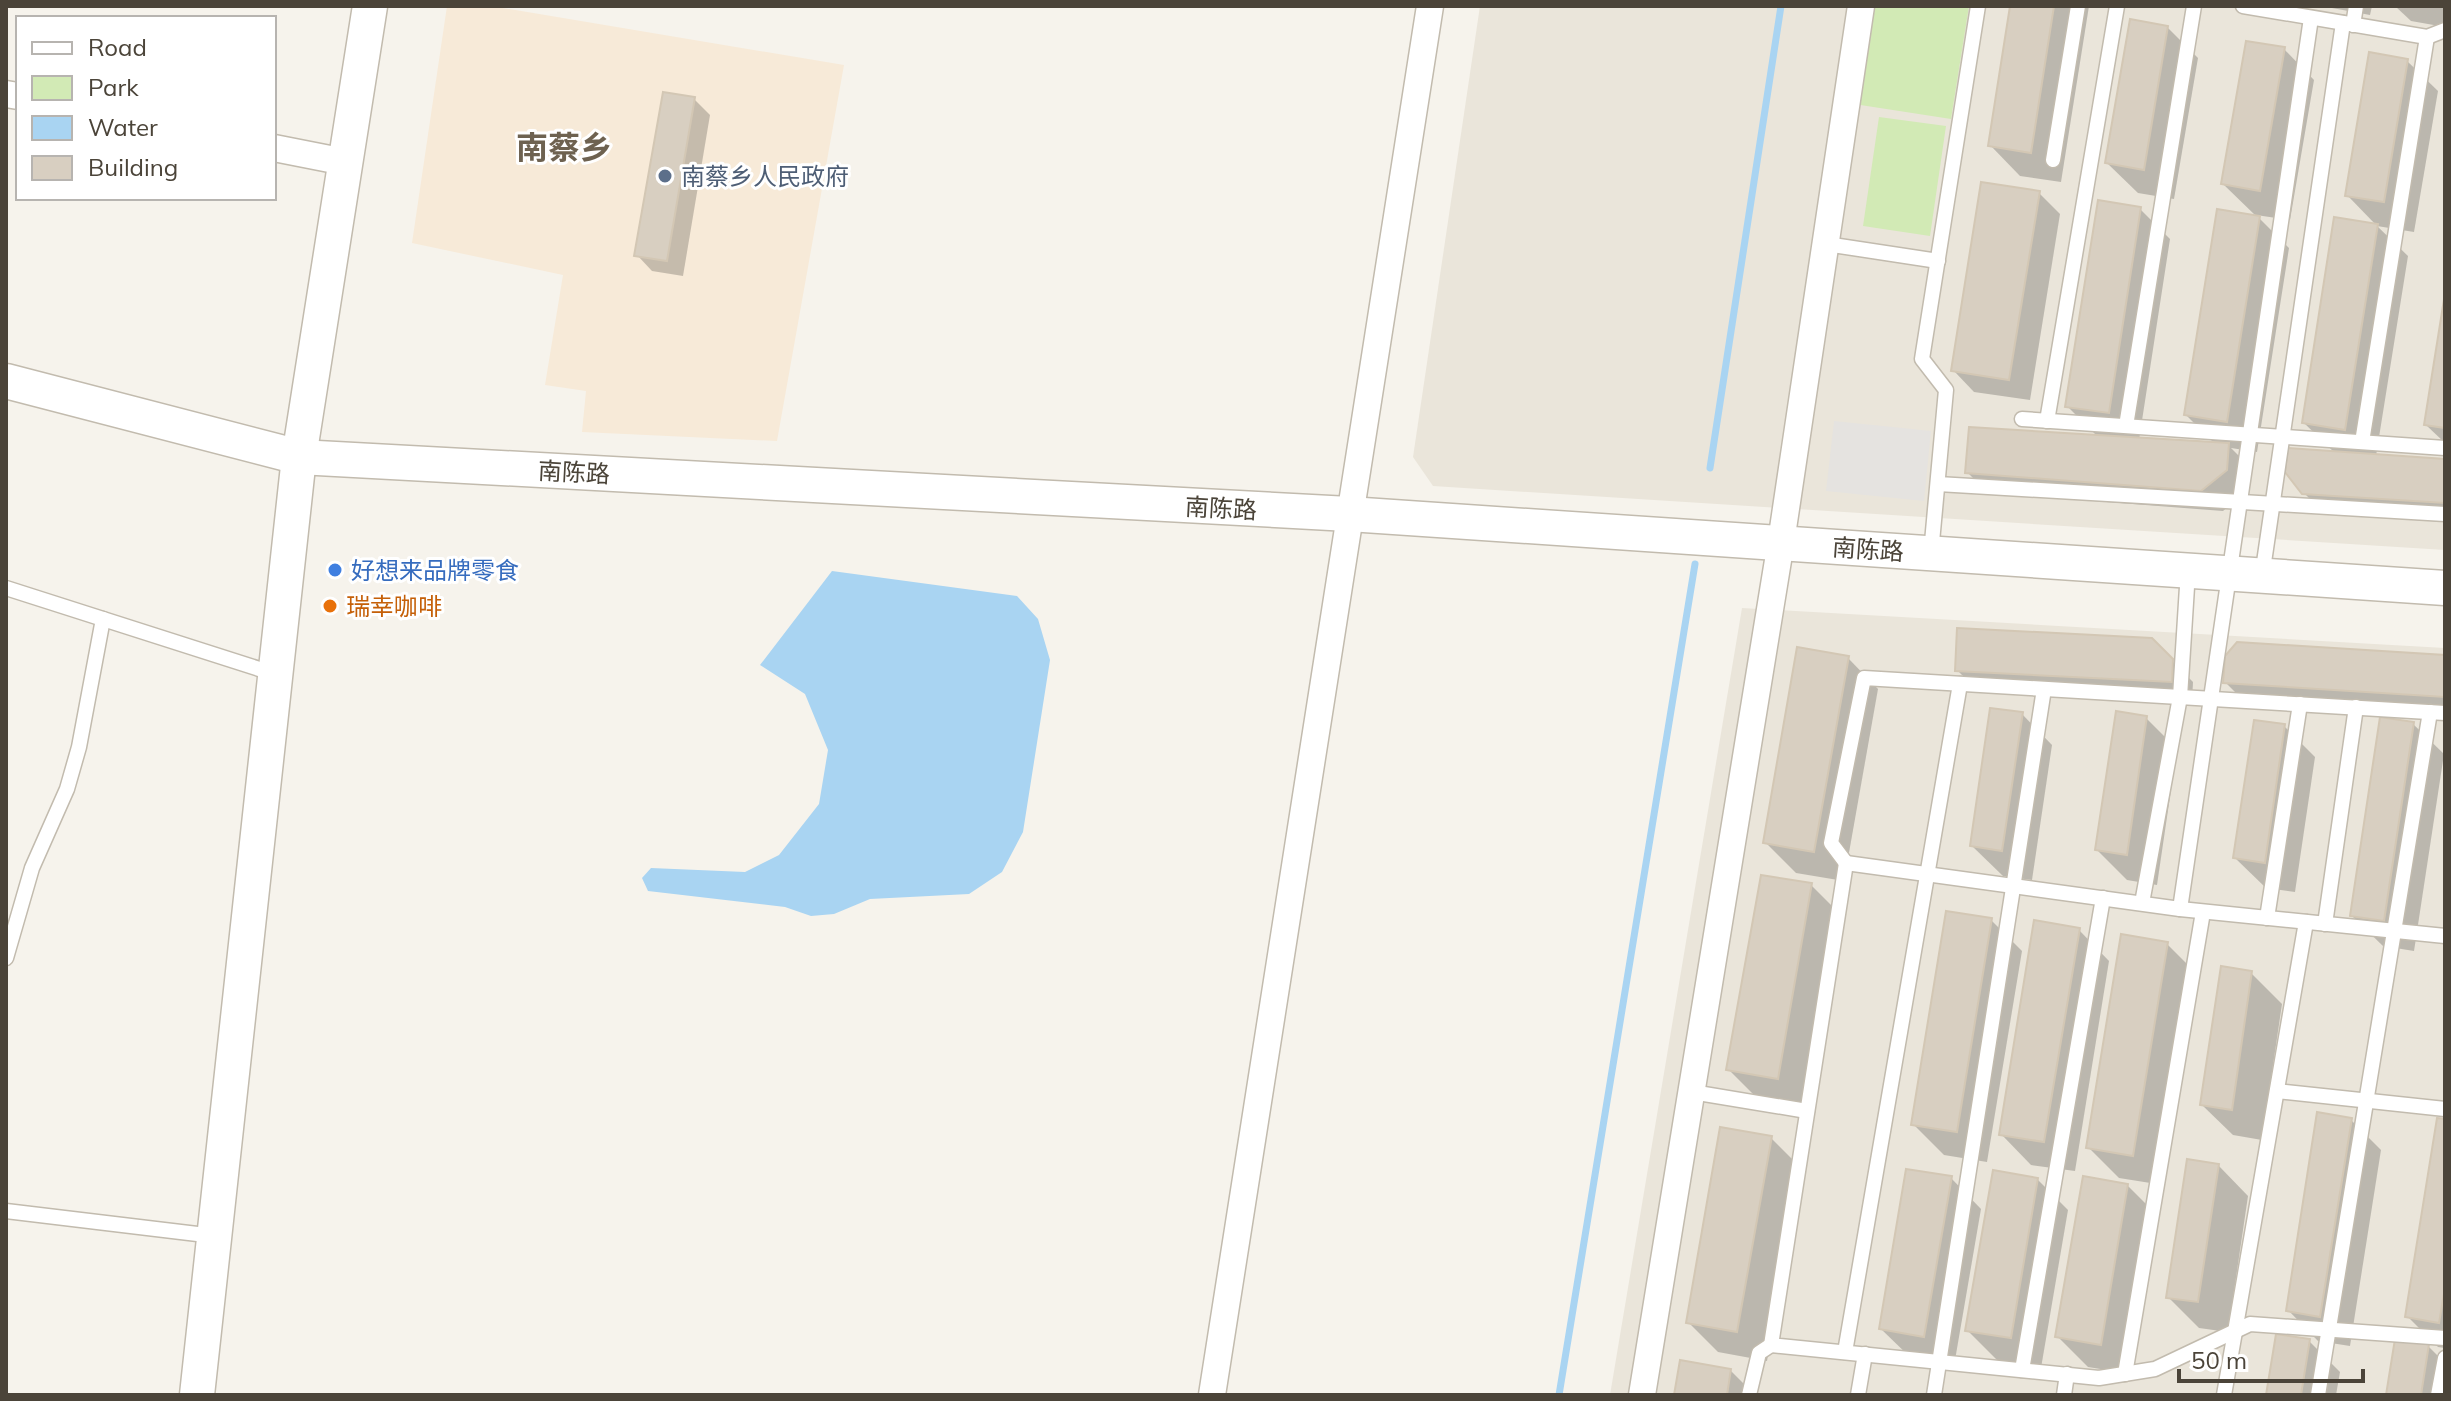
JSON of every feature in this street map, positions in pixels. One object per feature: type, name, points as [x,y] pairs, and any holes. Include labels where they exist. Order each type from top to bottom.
[{"type":"street","points":[[197,1395],[299,457],[370,6]]},
{"type":"street","points":[[1212,1395],[1430,6]]},
{"type":"street","points":[[1642,1395],[1781,542],[1861,6]]},
{"type":"street","points":[[276,148],[345,162]]},
{"type":"street","name":"南陈路","points":[[6,381],[299,457],[1349,514],[2445,588]]},
{"type":"lane","points":[[1931,553],[1946,390],[1922,359],[1978,6]]},
{"type":"lane","points":[[2053,160],[2078,6]]},
{"type":"lane","points":[[2047,421],[2117,6]]},
{"type":"lane","points":[[2126,426],[2194,6]]},
{"type":"lane","points":[[2243,6],[2427,37],[2445,30]]},
{"type":"lane","points":[[2180,909],[2210,699],[2246,575],[2272,504],[2348,24],[2356,6]]},
{"type":"lane","points":[[2246,575],[2242,502],[2311,18]]},
{"type":"lane","points":[[2362,442],[2427,37]]},
{"type":"lane","points":[[1826,244],[1938,261]]},
{"type":"lane","points":[[2022,419],[2445,448]]},
{"type":"lane","points":[[1938,484],[2445,514]]},
{"type":"lane","points":[[2142,903],[2180,697],[2189,571]]},
{"type":"lane","points":[[6,588],[276,674]]},
{"type":"lane","points":[[6,958],[32,868],[67,789],[79,747],[103,619]]},
{"type":"lane","points":[[2318,1395],[2394,931],[2438,712],[1864,678],[1831,843],[1846,863],[2203,912],[2267,918],[2394,931],[2445,936]]},
{"type":"lane","points":[[1845,1352],[1960,684]]},
{"type":"lane","points":[[1934,1395],[2044,689]]},
{"type":"lane","points":[[2267,918],[2300,704]]},
{"type":"lane","points":[[2325,924],[2356,707]]},
{"type":"lane","points":[[1771,1345],[1846,863]]},
{"type":"lane","points":[[2022,1370],[2103,898]]},
{"type":"lane","points":[[2125,1374],[2203,912]]},
{"type":"lane","points":[[2224,1395],[2306,922]]},
{"type":"lane","points":[[2277,1091],[2445,1109]]},
{"type":"lane","points":[[1692,1092],[1807,1111]]},
{"type":"lane","points":[[6,1211],[214,1236]]},
{"type":"lane","points":[[1749,1395],[1759,1353],[1771,1345],[2099,1378],[2155,1369],[2250,1324],[2445,1338]]},
{"type":"lane","points":[[1858,1395],[1865,1354]]},
{"type":"lane","points":[[2438,1395],[2445,1358]]},
{"type":"lane","points":[[2064,1395],[2067,1374]]},
{"type":"lane","points":[[2098,1395],[2099,1378]]},
{"type":"shaded area","points":[[447,6],[491,6],[844,65],[777,441],[582,432],[586,391],[545,385],[563,275],[412,243]]},
{"type":"shaded area","points":[[1480,6],[2445,6],[2445,550],[1433,486],[1413,457]]},
{"type":"shaded area","points":[[1834,421],[1931,431],[1924,501],[1826,491]]},
{"type":"shaded area","points":[[1742,608],[2445,648],[2445,1395],[1610,1395]]},
{"type":"green space","points":[[1869,6],[1969,6],[1951,119],[1854,104]]},
{"type":"green space","points":[[1879,117],[1946,126],[1930,236],[1863,226]]},
{"type":"water","points":[[832,571],[1017,596],[1038,619],[1050,660],[1023,832],[1002,872],[969,894],[870,899],[834,914],[811,916],[785,907],[648,891],[642,878],[651,868],[745,872],[779,855],[819,804],[828,750],[805,694],[760,665]]},
{"type":"building","points":[[2010,6],[2054,6],[2031,153],[1988,146]]},
{"type":"building","points":[[2130,19],[2168,26],[2144,170],[2105,163]]},
{"type":"building","points":[[2246,41],[2285,47],[2260,191],[2221,184]]},
{"type":"building","points":[[2369,52],[2408,59],[2384,202],[2345,196]]},
{"type":"building","name":"南蔡乡人民政府","points":[[663,92],[695,97],[667,261],[634,256]]},
{"type":"building","points":[[1981,182],[2040,191],[2009,380],[1951,371]]},
{"type":"building","points":[[2098,200],[2141,207],[2109,413],[2065,407]]},
{"type":"building","points":[[2217,209],[2260,216],[2227,422],[2184,415]]},
{"type":"building","points":[[2334,217],[2378,224],[2345,430],[2302,423]]},
{"type":"building","points":[[2445,293],[2445,428],[2424,425]]},
{"type":"building","points":[[1969,427],[2229,443],[2227,470],[2201,491],[1965,473]]},
{"type":"building","points":[[2288,448],[2445,459],[2445,503],[2302,494],[2285,472]]},
{"type":"building","points":[[1957,628],[2152,638],[2173,659],[2172,682],[1955,671]]},
{"type":"building","points":[[2237,642],[2445,655],[2445,697],[2223,683],[2225,656]]},
{"type":"building","points":[[1797,647],[1849,656],[1814,852],[1763,843]]},
{"type":"building","points":[[1990,708],[2023,712],[2002,851],[1970,846]]},
{"type":"building","points":[[2116,711],[2147,716],[2127,855],[2095,850]]},
{"type":"building","points":[[2380,717],[2414,722],[2384,921],[2350,916]]},
{"type":"building","points":[[2254,720],[2285,724],[2265,863],[2233,858]]},
{"type":"building","points":[[1761,875],[1812,883],[1778,1079],[1726,1070]]},
{"type":"building","points":[[1946,911],[1992,918],[1957,1132],[1911,1125]]},
{"type":"building","points":[[2034,920],[2080,928],[2044,1142],[1999,1135]]},
{"type":"building","points":[[2121,934],[2168,942],[2133,1156],[2086,1148]]},
{"type":"building","points":[[2221,966],[2252,971],[2232,1110],[2200,1105]]},
{"type":"building","points":[[2317,1112],[2352,1118],[2320,1317],[2286,1311]]},
{"type":"building","points":[[2437,1118],[2445,1119],[2445,1288],[2439,1323],[2405,1317]]},
{"type":"building","points":[[1720,1127],[1772,1136],[1737,1332],[1686,1323]]},
{"type":"building","points":[[2187,1159],[2219,1164],[2198,1302],[2166,1298]]},
{"type":"building","points":[[1906,1169],[1952,1176],[1924,1337],[1879,1329]]},
{"type":"building","points":[[1993,1170],[2038,1178],[2011,1338],[1965,1331]]},
{"type":"building","points":[[2083,1176],[2128,1184],[2101,1345],[2055,1337]]},
{"type":"building","points":[[2276,1334],[2310,1339],[2301,1395],[2266,1395]]},
{"type":"building","points":[[2395,1339],[2429,1344],[2421,1395],[2386,1395]]},
{"type":"building","points":[[1680,1360],[1731,1369],[1727,1395],[1674,1395]]},
{"type":"waterway","points":[[1710,468],[1781,6]]},
{"type":"waterway","points":[[1559,1395],[1695,564]]},
{"type":"place","name":"南蔡乡人民政府","points":[[665,176]]},
{"type":"place","name":"好想来品牌零食","points":[[335,570]]},
{"type":"place","name":"瑞幸咖啡","points":[[330,606]]},
{"type":"district","name":"南蔡乡","points":[[564,147]]}]
